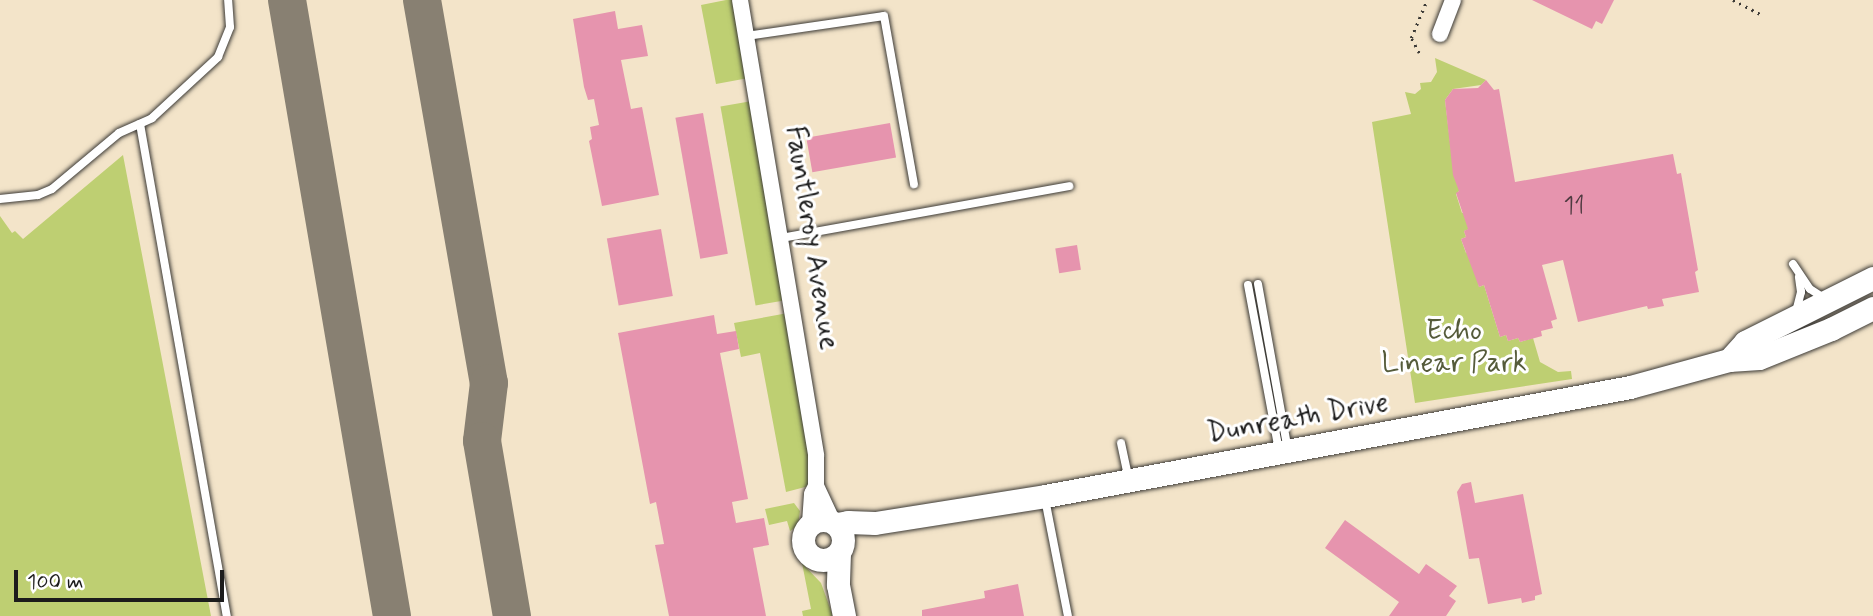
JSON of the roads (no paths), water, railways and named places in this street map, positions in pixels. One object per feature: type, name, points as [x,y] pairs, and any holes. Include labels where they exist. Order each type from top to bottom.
[{"type":"main road","name":"Dunreath Drive","points":[[1729,360],[1745,342],[1788,323],[1873,278]]},
{"type":"main road","name":"Dunreath Drive","points":[[834,541],[875,523],[1045,496],[1630,387],[1729,360],[1759,358],[1831,329],[1873,308]]},
{"type":"main road","points":[[824,520],[834,541],[807,553],[803,543],[804,532],[810,523],[824,520]]},
{"type":"main road","name":"Fauntleroy Avenue","points":[[834,541],[838,585],[845,616]]},
{"type":"street","name":"Fauntleroy Avenue","points":[[740,0],[816,456],[816,486],[834,541]]},
{"type":"street","points":[[1440,34],[1453,0]]},
{"type":"street","name":"Fauntleroy Avenue","points":[[810,523],[812,494],[816,486]]},
{"type":"lane","points":[[0,199],[38,195],[52,189],[120,133],[152,118],[218,57],[230,27],[229,0]]},
{"type":"lane","points":[[747,36],[884,16],[914,184]]},
{"type":"lane","points":[[140,124],[227,616]]},
{"type":"lane","points":[[781,238],[1069,186]]},
{"type":"lane","points":[[1793,264],[1810,289],[1834,299]]},
{"type":"lane","points":[[1788,323],[1801,299],[1799,273]]},
{"type":"lane","points":[[1258,284],[1284,452]]},
{"type":"lane","points":[[1248,285],[1284,452]]},
{"type":"lane","points":[[1121,443],[1129,480]]},
{"type":"lane","points":[[1045,496],[1068,616]]},
{"type":"park label","name":"Echo Linear Park","points":[[1454,348]]}]
